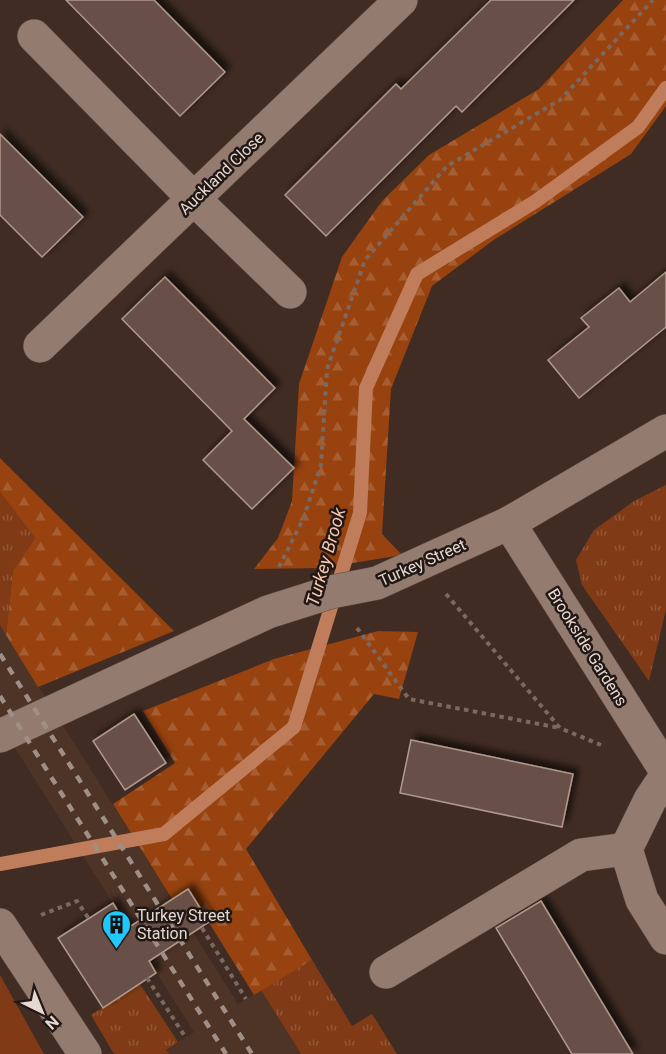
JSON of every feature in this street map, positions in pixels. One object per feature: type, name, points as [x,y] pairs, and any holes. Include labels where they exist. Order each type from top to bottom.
[{"type":"street","name":"Auckland Close","points":[[40,346],[401,0]]},
{"type":"street","points":[[34,36],[194,199],[290,291]]},
{"type":"street","name":"Turkey Street","points":[[0,736],[268,612],[330,592],[377,584],[509,523],[666,431]]},
{"type":"street","name":"Brookside Gardens","points":[[509,523],[666,771]]},
{"type":"street","points":[[666,776],[650,800],[626,849],[642,900],[666,938]]},
{"type":"street","points":[[387,972],[581,855],[626,849]]},
{"type":"street","points":[[0,925],[86,1054]]},
{"type":"path","points":[[268,612],[280,561],[304,518],[321,465],[327,369],[365,260],[447,166],[560,100],[653,0]]},
{"type":"path","points":[[420,563],[560,728]]},
{"type":"path","points":[[330,592],[409,699],[560,728],[603,746]]},
{"type":"path","points":[[38,917],[77,901],[89,919]]},
{"type":"path","points":[[202,928],[246,999]]},
{"type":"path","points":[[147,978],[186,1038]]},
{"type":"shaded area","points":[[0,625],[238,1004],[261,990],[301,1054],[169,1054],[166,1050],[194,1032],[0,724]]},
{"type":"green space","points":[[623,0],[666,0],[666,106],[631,154],[495,239],[432,286],[391,389],[382,534],[402,555],[322,568],[254,569],[278,538],[292,501],[299,384],[342,257],[382,201],[429,155],[539,89]]},
{"type":"green space","points":[[0,458],[174,631],[38,687],[6,635],[13,570],[35,538],[0,492]]},
{"type":"green space","points":[[666,485],[666,609],[649,681],[582,585],[576,560],[594,530],[634,501]]},
{"type":"green space","points":[[0,492],[35,538],[13,570],[6,635],[0,625]]},
{"type":"green space","points":[[378,631],[418,632],[399,699],[374,694],[246,849],[312,960],[254,995],[188,889],[172,899],[113,804],[175,763],[143,711],[274,659]]},
{"type":"green space","points":[[312,960],[352,1026],[372,1014],[397,1054],[301,1054],[261,990]]},
{"type":"green space","points":[[0,975],[44,1054],[0,1054]]},
{"type":"green space","points":[[140,984],[178,1042],[166,1050],[169,1054],[114,1054],[91,1015]]},
{"type":"building","points":[[66,0],[154,0],[225,72],[180,116]]},
{"type":"building","points":[[491,0],[574,0],[462,112],[456,106],[326,236],[285,195],[396,84],[401,89]]},
{"type":"building","points":[[0,134],[83,217],[42,257],[0,215]]},
{"type":"building","points":[[666,272],[666,327],[579,398],[548,360],[589,327],[581,318],[619,288],[630,302]]},
{"type":"building","points":[[165,277],[275,388],[244,419],[294,468],[252,509],[203,460],[232,431],[122,319]]},
{"type":"building","points":[[134,714],[166,763],[125,790],[93,741]]},
{"type":"building","points":[[411,740],[573,774],[562,827],[400,793]]},
{"type":"building","name":"Turkey Street Station","points":[[188,889],[209,922],[149,961],[156,973],[103,1008],[58,938],[113,903],[128,928]]},
{"type":"building","points":[[541,901],[633,1054],[572,1054],[496,928]]},
{"type":"waterway","name":"Turkey Brook","points":[[0,864],[164,834],[294,727],[360,513],[366,388],[417,274],[536,201],[638,127],[666,88]]},
{"type":"railway","points":[[0,654],[252,1054]]},
{"type":"railway","points":[[0,696],[226,1054]]},
{"type":"place","name":"Turkey Street Station","points":[[116,950]]}]
